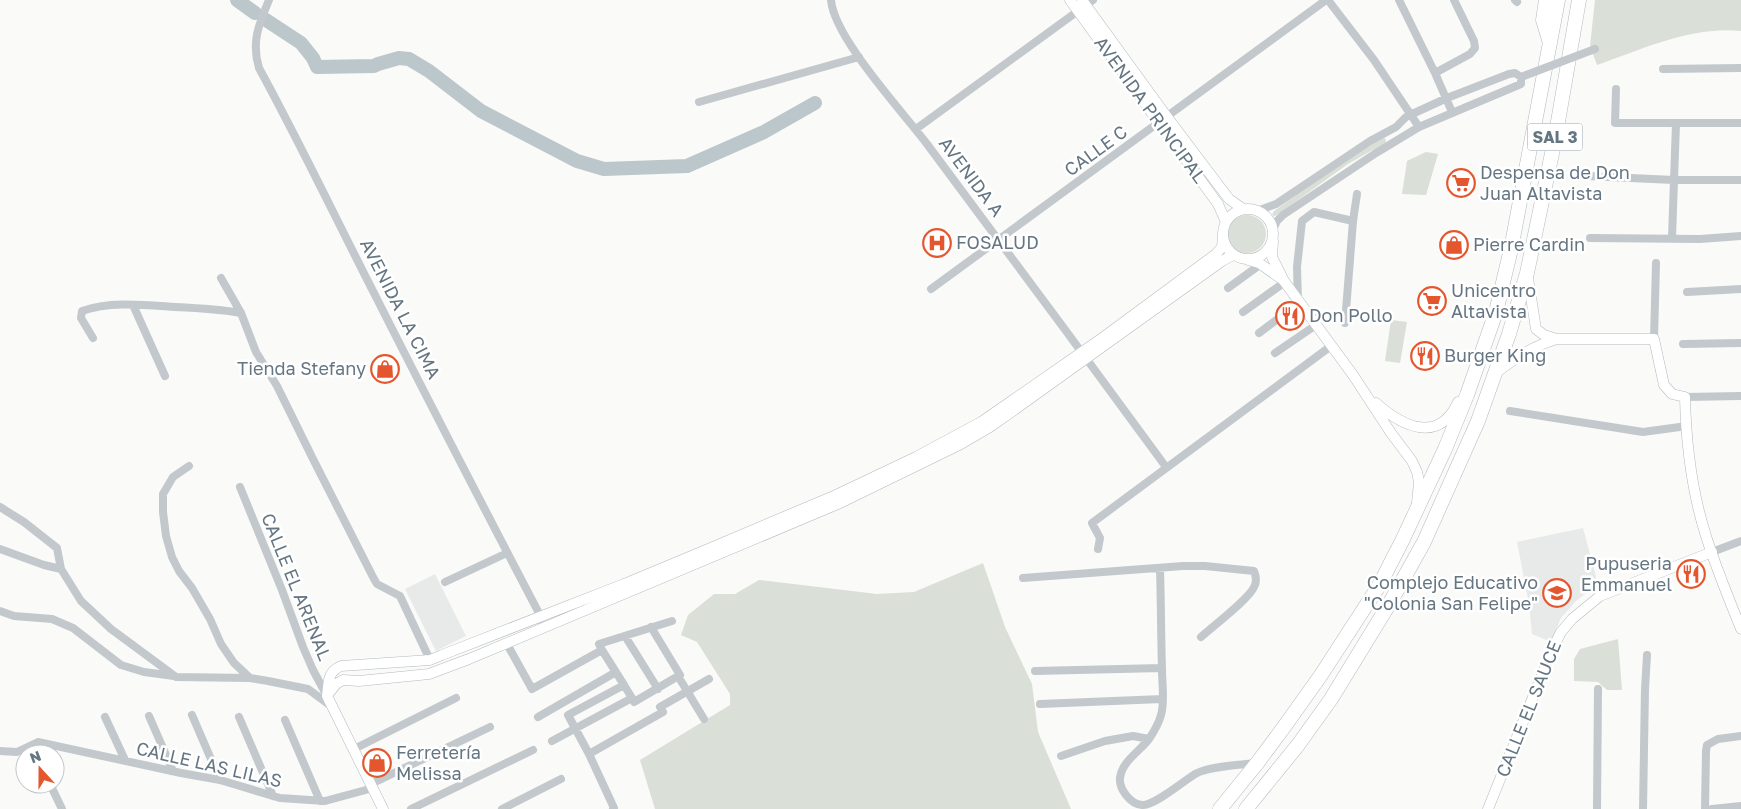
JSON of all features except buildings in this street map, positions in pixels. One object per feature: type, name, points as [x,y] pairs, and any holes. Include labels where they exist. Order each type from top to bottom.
[{"type":"highway","points":[[1546,0],[1543,20],[1550,45]]},
{"type":"highway","name":"SAL 3","points":[[1490,331],[1512,249],[1558,0]]},
{"type":"highway","name":"SAL 3","points":[[1527,273],[1555,139],[1579,0]]},
{"type":"highway","points":[[1540,97],[1546,104],[1556,104],[1562,101],[1564,90]]},
{"type":"highway","points":[[1533,134],[1539,129],[1544,128],[1552,133],[1555,139]]},
{"type":"highway","points":[[1246,809],[1298,745],[1331,699],[1391,601],[1424,542],[1478,421],[1527,273]]},
{"type":"highway","points":[[1220,809],[1258,762],[1312,688],[1380,584],[1445,449],[1490,331]]},
{"type":"highway","points":[[1332,658],[1336,667],[1340,669],[1351,667]]},
{"type":"highway","points":[[1312,688],[1323,688],[1331,699]]},
{"type":"main road","name":"AVENIDA PRINCIPAL","points":[[1070,0],[1084,4],[1218,204],[1226,222]]},
{"type":"main road","name":"AVENIDA PRINCIPAL","points":[[1163,120],[1229,199],[1243,209]]},
{"type":"main road","points":[[1084,355],[1216,254],[1222,247],[1226,222],[1230,216],[1243,209],[1257,210],[1268,219],[1273,230],[1272,257],[1286,284],[1369,397],[1391,433],[1412,461],[1417,472],[1417,502],[1403,539]]},
{"type":"main road","points":[[1223,235],[1226,246],[1233,255],[1261,264],[1286,284]]},
{"type":"main road","points":[[1245,259],[1263,255],[1273,241]]},
{"type":"main road","points":[[383,809],[327,696],[330,677],[334,670],[341,666],[430,660],[542,622],[836,495],[916,457],[980,422],[1233,255]]},
{"type":"main road","points":[[1527,273],[1536,329],[1544,335],[1557,339]]},
{"type":"main road","points":[[1369,397],[1391,416],[1410,426],[1425,428],[1438,425],[1453,412],[1490,331]]},
{"type":"main road","points":[[1495,374],[1515,358],[1544,342],[1557,339],[1654,339],[1664,385],[1672,394],[1685,397],[1696,496],[1706,536],[1741,629]]},
{"type":"main road","name":"CALLE EL SAUCE","points":[[1488,809],[1552,650],[1561,632],[1572,619],[1600,596],[1712,552]]},
{"type":"main road","points":[[327,696],[336,684],[343,680],[359,681],[429,674],[507,644],[542,622]]},
{"type":"street","points":[[261,0],[263,14]]},
{"type":"street","name":"AVENIDA LA CIMA","points":[[268,0],[255,41],[255,54],[259,68],[304,152],[542,622]]},
{"type":"street","name":"AVENIDA A","points":[[831,0],[840,26],[859,57],[916,129],[1166,467]]},
{"type":"street","points":[[1327,0],[1374,60],[1419,127]]},
{"type":"street","name":"CALLE C","points":[[932,290],[1327,0]]},
{"type":"street","points":[[1399,0],[1435,72],[1452,112]]},
{"type":"street","points":[[1435,72],[1470,54],[1475,48],[1474,41],[1454,0]]},
{"type":"street","points":[[916,129],[1084,4]]},
{"type":"street","points":[[1521,77],[1595,49]]},
{"type":"street","points":[[699,102],[859,57]]},
{"type":"street","points":[[1663,69],[1741,68]]},
{"type":"street","points":[[1257,210],[1274,206],[1370,141],[1396,127],[1406,117],[1447,98],[1510,74],[1515,73],[1521,77]]},
{"type":"street","points":[[1273,230],[1277,221],[1283,216],[1392,142],[1452,112],[1520,84],[1521,77]]},
{"type":"street","points":[[1616,89],[1615,123],[1741,123]]},
{"type":"street","points":[[1672,238],[1676,123]]},
{"type":"street","points":[[1387,132],[1392,142]]},
{"type":"street","points":[[1587,176],[1674,180],[1741,180]]},
{"type":"street","points":[[1345,323],[1357,194]]},
{"type":"street","points":[[1259,333],[1299,302],[1297,267],[1302,221],[1314,212],[1353,221]]},
{"type":"street","points":[[1590,238],[1700,239],[1741,236]]},
{"type":"street","points":[[1654,339],[1656,263]]},
{"type":"street","points":[[1228,288],[1261,264]]},
{"type":"street","points":[[1243,312],[1286,284],[1297,267]]},
{"type":"street","points":[[221,278],[241,313],[256,352],[277,386],[374,579],[377,584],[400,596],[430,660]]},
{"type":"street","points":[[1687,292],[1741,288]]},
{"type":"street","points":[[92,338],[81,318],[82,311],[93,307],[133,305],[222,310],[241,313]]},
{"type":"street","points":[[133,305],[165,376]]},
{"type":"street","points":[[1275,353],[1316,325]]},
{"type":"street","points":[[1683,344],[1741,343]]},
{"type":"street","points":[[1098,548],[1100,538],[1092,523],[1331,346]]},
{"type":"street","points":[[1685,397],[1741,396]]},
{"type":"street","points":[[1510,411],[1643,432],[1687,426]]},
{"type":"street","points":[[189,466],[173,477],[163,494],[166,536],[172,557],[210,619],[221,644],[234,663],[250,678]]},
{"type":"street","name":"CALLE EL ARENAL","points":[[240,487],[312,670],[327,696]]},
{"type":"street","points":[[0,507],[24,522],[57,548],[61,569],[81,601],[111,629],[176,677]]},
{"type":"street","name":"CALLE EL SAUCE","points":[[1712,552],[1741,541]]},
{"type":"street","points":[[0,549],[61,569]]},
{"type":"street","points":[[444,582],[507,553]]},
{"type":"street","points":[[1023,578],[1205,566],[1255,573],[1254,587],[1244,599],[1202,636]]},
{"type":"street","points":[[1160,568],[1162,715],[1148,739],[1122,770],[1120,784],[1128,797],[1142,805],[1157,801],[1197,773],[1208,769],[1258,762]]},
{"type":"street","points":[[0,611],[14,616],[52,619],[73,628],[121,665],[144,672],[176,677],[250,678],[308,689],[333,708]]},
{"type":"street","points":[[672,621],[599,644],[634,702],[678,676]]},
{"type":"street","points":[[651,628],[680,674],[678,676],[704,719]]},
{"type":"street","points":[[625,636],[658,689]]},
{"type":"street","points":[[507,644],[532,689],[602,650]]},
{"type":"street","points":[[1643,809],[1647,655]]},
{"type":"street","points":[[1035,671],[1162,668]]},
{"type":"street","points":[[538,717],[616,672]]},
{"type":"street","points":[[589,754],[663,712],[660,707],[709,679]]},
{"type":"street","points":[[614,809],[589,754],[568,715],[624,685]]},
{"type":"street","points":[[1597,809],[1598,689]]},
{"type":"street","points":[[354,749],[456,698]]},
{"type":"street","points":[[552,741],[632,698]]},
{"type":"street","points":[[1040,704],[1162,700]]},
{"type":"street","points":[[192,715],[220,780]]},
{"type":"street","points":[[149,716],[173,771]]},
{"type":"street","points":[[105,717],[124,760]]},
{"type":"street","points":[[239,717],[273,796]]},
{"type":"street","points":[[285,720],[328,809]]},
{"type":"street","name":"CALLE LAS LILAS","points":[[65,749],[220,780],[280,798],[323,801],[372,786],[490,727]]},
{"type":"street","points":[[1061,756],[1105,741],[1133,736],[1148,739]]},
{"type":"street","points":[[1705,809],[1707,745],[1718,739],[1741,736]]},
{"type":"street","points":[[411,809],[533,750]]},
{"type":"street","points":[[0,752],[15,752]]},
{"type":"street","points":[[502,809],[561,779]]},
{"type":"street","points":[[55,794],[62,809]]},
{"type":"street","points":[[1712,809],[1741,806]]},
{"type":"shaded area","points":[[1595,0],[1741,0],[1741,31],[1722,30],[1685,35],[1597,65],[1590,46]]},
{"type":"shaded area","points":[[1385,138],[1385,143],[1348,164],[1277,215],[1272,215],[1274,211],[1346,159]]},
{"type":"shaded area","points":[[1426,152],[1438,154],[1426,195],[1402,194],[1407,161]]},
{"type":"shaded area","points":[[1247,215],[1260,221],[1266,234],[1260,247],[1247,253],[1234,247],[1228,234],[1234,221]]},
{"type":"shaded area","points":[[1391,320],[1407,322],[1400,363],[1385,361]]},
{"type":"shaded area","name":"Complejo Educativo \"Colonia San Felipe\"","points":[[1583,528],[1598,584],[1576,601],[1561,618],[1551,642],[1532,634],[1529,604],[1517,542]]},
{"type":"shaded area","points":[[983,563],[1005,627],[1032,684],[1038,732],[1071,809],[655,809],[640,760],[730,705],[730,694],[697,642],[681,635],[688,615],[714,594],[735,594],[759,580],[877,594],[914,592]]},
{"type":"shaded area","points":[[435,574],[466,636],[436,651],[405,589]]},
{"type":"shaded area","points":[[1618,639],[1622,690],[1607,690],[1598,682],[1574,681],[1574,659],[1580,649]]},
{"type":"waterway","points":[[237,0],[255,13]]},
{"type":"waterway","points":[[266,20],[301,43],[313,58],[317,67],[374,66],[399,58],[409,59],[429,71],[481,111],[577,161],[604,169],[687,166],[764,132],[815,103]]},
{"type":"place","name":"Despensa de Don Juan Altavista","points":[[1461,183]]},
{"type":"place","name":"FOSALUD","points":[[937,243]]},
{"type":"place","name":"Pierre Cardin","points":[[1454,245]]},
{"type":"place","name":"Unicentro Altavista","points":[[1432,301]]},
{"type":"place","name":"Don Pollo","points":[[1290,316]]},
{"type":"place","name":"Burger King","points":[[1425,356]]},
{"type":"place","name":"Tienda Stefany","points":[[385,369]]},
{"type":"place","name":"Pupuseria Emmanuel","points":[[1691,574]]},
{"type":"place","name":"Complejo Educativo \"Colonia San Felipe\"","points":[[1557,593]]},
{"type":"place","name":"Ferretería Melissa","points":[[377,763]]}]
